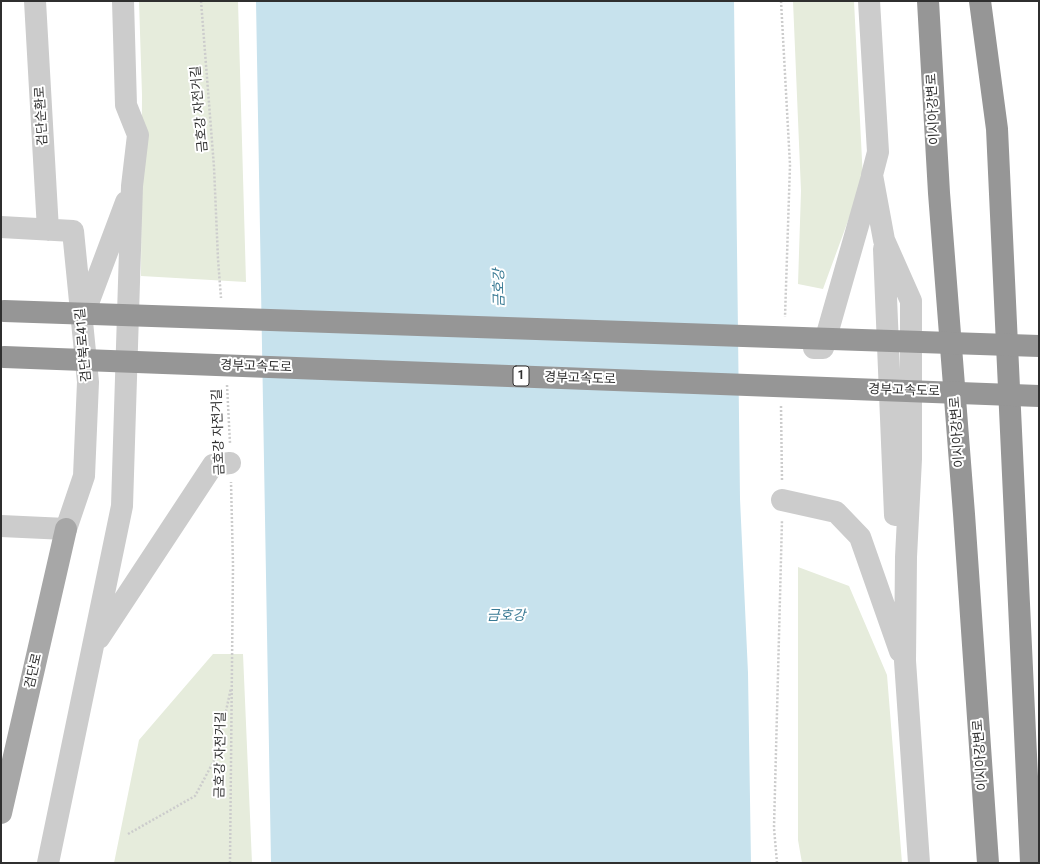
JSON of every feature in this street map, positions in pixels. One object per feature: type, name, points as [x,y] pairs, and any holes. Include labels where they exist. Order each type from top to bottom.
[{"type":"highway","name":"이시아강변로","points":[[928,1],[939,193],[964,514],[988,863]]},
{"type":"highway","points":[[980,1],[997,129],[1031,863]]},
{"type":"highway","points":[[2,311],[1039,346]]},
{"type":"highway","name":"경부고속도로","points":[[2,357],[1039,396]]},
{"type":"main road","name":"검단로","points":[[1,813],[66,529]]},
{"type":"street","name":"검단순환로","points":[[35,1],[48,230]]},
{"type":"street","points":[[48,863],[122,506],[132,186],[138,135],[126,105],[123,1]]},
{"type":"street","points":[[784,348],[823,348],[878,152],[869,1]]},
{"type":"street","points":[[872,175],[884,240],[911,301],[911,459],[906,557],[905,662],[919,863]]},
{"type":"street","points":[[82,319],[132,186]]},
{"type":"street","name":"검단북로41길","points":[[1,227],[73,231],[88,382],[84,476],[66,529]]},
{"type":"street","points":[[92,647],[213,465],[230,463]]},
{"type":"street","points":[[782,500],[836,512],[860,537],[897,645],[905,662]]},
{"type":"street","points":[[1,526],[66,529]]},
{"type":"path","name":"금호강 자전거길","points":[[201,1],[214,167],[221,306]]},
{"type":"path","points":[[781,1],[790,165],[784,348]]},
{"type":"path","name":"금호강 자전거길","points":[[227,383],[233,565],[230,863]]},
{"type":"path","points":[[777,863],[774,828],[782,500],[782,402]]},
{"type":"path","points":[[128,834],[195,796],[216,757],[232,683]]},
{"type":"green space","points":[[139,1],[238,1],[246,282],[141,276],[142,95]]},
{"type":"green space","points":[[793,1],[854,1],[863,180],[823,289],[798,284],[801,191]]},
{"type":"green space","points":[[798,567],[849,586],[887,675],[902,863],[802,863],[798,840]]},
{"type":"green space","points":[[213,654],[243,654],[252,863],[114,863],[139,740]]},
{"type":"water","name":"금호강","points":[[256,1],[734,1],[740,499],[748,673],[751,863],[271,863]]}]
